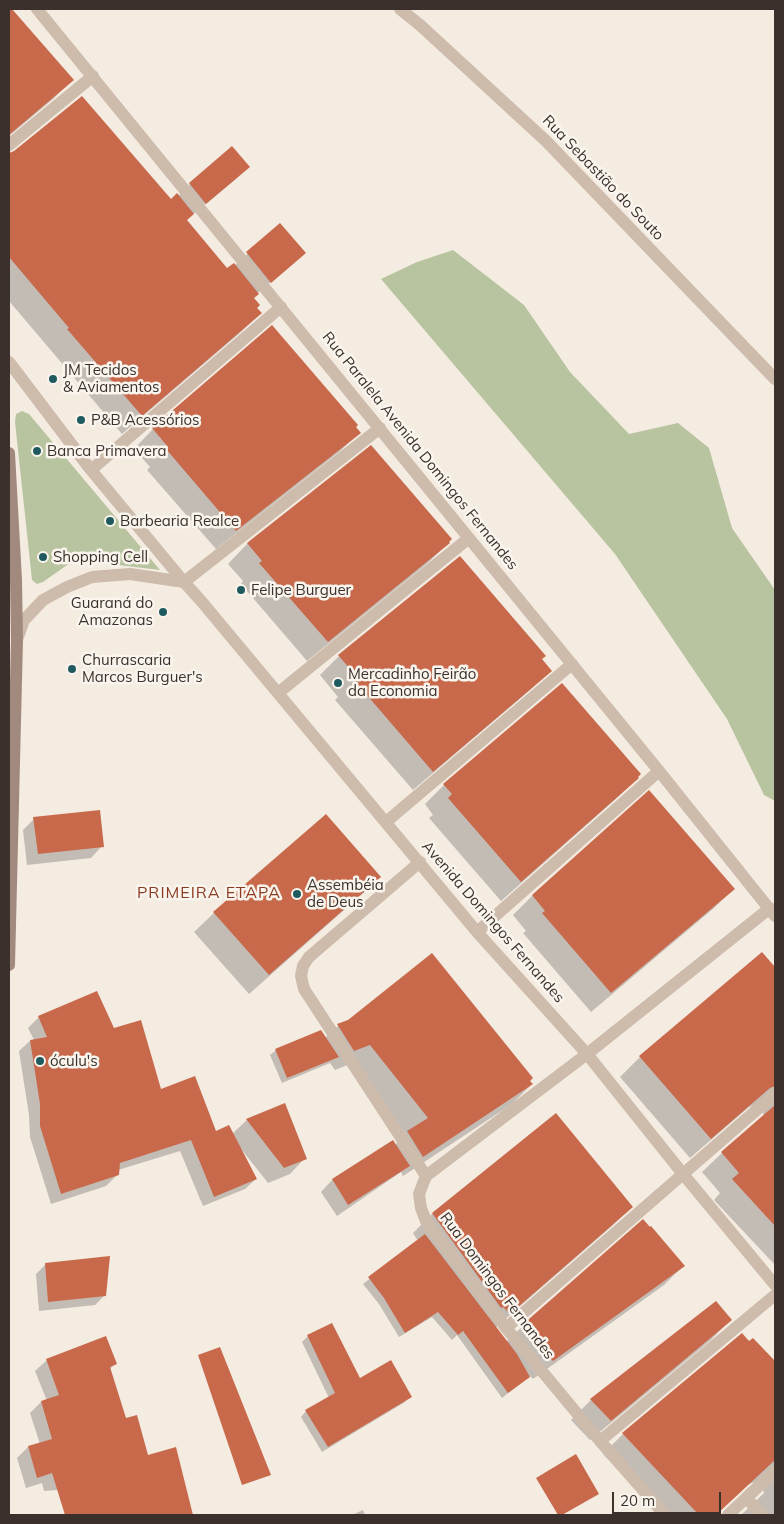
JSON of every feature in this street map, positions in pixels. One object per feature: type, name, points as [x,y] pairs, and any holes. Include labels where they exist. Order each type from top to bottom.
[{"type":"main road","points":[[9,454],[16,580],[17,640],[9,964]]},
{"type":"street","name":"Rua Paralela Avenida Domingos Fernandes","points":[[37,9],[380,428],[772,912]]},
{"type":"street","name":"Rua Sebastião do Souto","points":[[400,9],[420,25],[546,141],[775,378]]},
{"type":"street","points":[[9,145],[93,76]]},
{"type":"street","points":[[91,470],[281,307]]},
{"type":"street","name":"Avenida Domingos Fernandes","points":[[9,362],[91,470],[477,932],[587,1054],[682,1174],[775,1285]]},
{"type":"street","points":[[17,640],[24,620],[43,600],[67,587],[92,577],[130,574],[184,582],[380,428]]},
{"type":"street","points":[[278,693],[469,538]]},
{"type":"street","points":[[386,822],[572,664]]},
{"type":"street","points":[[477,932],[659,771]]},
{"type":"street","points":[[420,862],[309,957],[303,966],[301,976],[304,989],[426,1176],[772,912]]},
{"type":"street","points":[[506,1328],[775,1094]]},
{"type":"street","name":"Rua Domingos Fernandes","points":[[426,1176],[419,1194],[421,1208],[426,1221],[506,1328],[600,1441],[665,1515]]},
{"type":"street","points":[[600,1441],[775,1295]]},
{"type":"street","points":[[728,1515],[775,1471]]},
{"type":"street","points":[[746,1498],[763,1515]]},
{"type":"green space","points":[[453,250],[524,305],[570,372],[629,434],[678,423],[709,448],[732,528],[775,590],[775,801],[764,795],[727,719],[615,554],[381,279],[417,262]]},
{"type":"green space","points":[[22,411],[29,414],[160,570],[85,561],[67,565],[43,582],[37,584],[32,580],[15,422],[16,414]]},
{"type":"building","points":[[9,9],[12,9],[74,80],[9,135]]},
{"type":"building","points":[[82,96],[171,199],[177,193],[194,214],[187,220],[227,268],[234,263],[259,294],[254,298],[260,305],[257,308],[262,313],[142,416],[67,329],[69,328],[9,257],[9,153],[14,151]]},
{"type":"building","points":[[232,146],[250,167],[206,204],[189,183]]},
{"type":"building","points":[[280,223],[306,253],[271,283],[246,252]]},
{"type":"building","points":[[272,325],[358,425],[356,427],[361,433],[236,531],[166,449],[168,447],[152,428]]},
{"type":"building","points":[[371,445],[452,539],[450,543],[328,642],[259,563],[262,561],[247,543]]},
{"type":"building","points":[[460,556],[546,656],[542,659],[552,671],[433,772],[354,680],[357,677],[338,655]]},
{"type":"building","points":[[562,683],[641,774],[639,778],[521,882],[448,798],[452,794],[443,784]]},
{"type":"building","points":[[649,790],[735,889],[611,993],[542,913],[545,911],[532,895]]},
{"type":"building","points":[[100,810],[104,847],[38,854],[33,817]]},
{"type":"building","name":"Assembéia de Deus","points":[[326,814],[381,877],[269,975],[213,912]]},
{"type":"building","points":[[762,952],[775,967],[775,1086],[770,1088],[711,1139],[639,1056]]},
{"type":"building","points":[[432,953],[533,1078],[530,1081],[533,1084],[423,1157],[407,1131],[428,1118],[370,1045],[354,1051],[337,1024],[348,1020]]},
{"type":"building","points":[[97,991],[114,1028],[141,1020],[161,1089],[195,1076],[216,1131],[229,1125],[257,1179],[214,1197],[191,1140],[120,1163],[119,1175],[61,1194],[40,1126],[40,1104],[30,1040],[47,1037],[38,1016]]},
{"type":"building","points":[[321,1030],[339,1057],[287,1078],[275,1049]]},
{"type":"building","points":[[285,1103],[307,1159],[284,1168],[246,1119]]},
{"type":"building","points":[[775,1105],[775,1226],[732,1179],[739,1173],[721,1152]]},
{"type":"building","points":[[556,1113],[633,1207],[510,1314],[503,1307],[501,1308],[432,1213]]},
{"type":"building","points":[[393,1140],[410,1166],[348,1205],[332,1179]]},
{"type":"building","points":[[643,1219],[685,1266],[553,1361],[521,1326]]},
{"type":"building","points":[[425,1234],[517,1354],[530,1377],[508,1393],[463,1331],[458,1335],[438,1312],[405,1333],[384,1298],[368,1277]]},
{"type":"building","points":[[110,1256],[106,1296],[48,1302],[45,1263]]},
{"type":"building","points":[[716,1301],[732,1320],[611,1421],[590,1399]]},
{"type":"building","points":[[332,1323],[360,1378],[391,1360],[412,1397],[328,1447],[305,1410],[335,1393],[307,1335]]},
{"type":"building","points":[[742,1333],[749,1341],[753,1338],[775,1361],[775,1460],[716,1515],[699,1515],[622,1433]]},
{"type":"building","points":[[106,1336],[117,1364],[110,1367],[126,1418],[137,1415],[148,1455],[176,1447],[193,1515],[65,1515],[52,1473],[37,1478],[28,1446],[52,1439],[41,1401],[59,1395],[46,1359]]},
{"type":"building","points":[[220,1347],[271,1475],[242,1485],[198,1355]]},
{"type":"building","points":[[576,1454],[599,1494],[562,1515],[558,1515],[536,1478]]},
{"type":"place","name":"JM Tecidos & Aviamentos","points":[[53,379]]},
{"type":"place","name":"P&B Acessórios","points":[[81,420]]},
{"type":"place","name":"Banca Primavera","points":[[37,451]]},
{"type":"place","name":"Barbearia Realce","points":[[110,521]]},
{"type":"place","name":"Shopping Cell","points":[[43,557]]},
{"type":"place","name":"Felipe Burguer","points":[[241,590]]},
{"type":"place","name":"Guaraná do Amazonas","points":[[163,612]]},
{"type":"place","name":"Churrascaria Marcos Burguer's","points":[[72,669]]},
{"type":"place","name":"Mercadinho Feirão da Economia","points":[[338,683]]},
{"type":"place","name":"Assembéia de Deus","points":[[297,894]]},
{"type":"place","name":"óculu's","points":[[40,1061]]},
{"type":"district","name":"PRIMEIRA ETAPA","points":[[209,893]]}]
